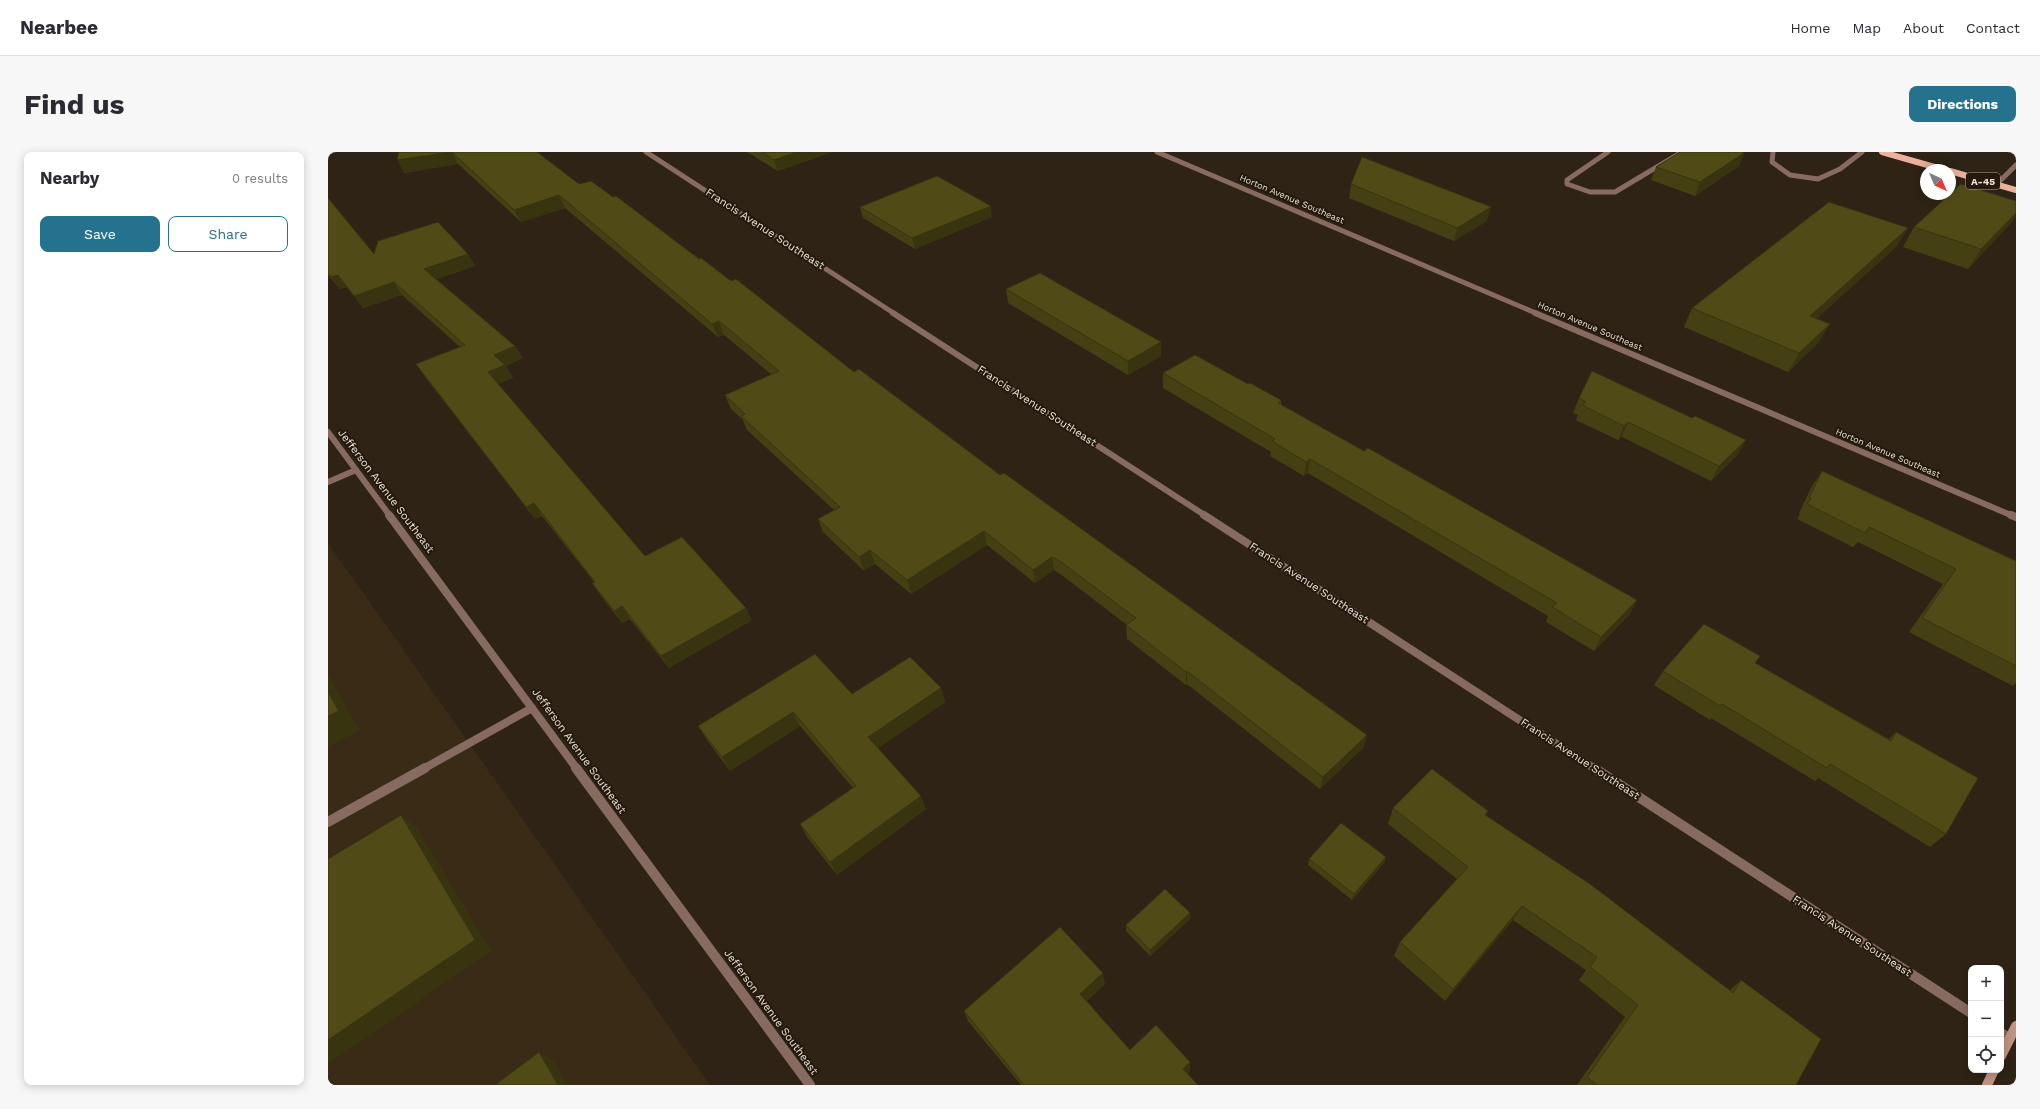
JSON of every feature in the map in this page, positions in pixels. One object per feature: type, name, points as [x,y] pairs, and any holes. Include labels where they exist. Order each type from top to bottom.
[{"type":"main road","points":[[1882,152],[1899,154],[1928,164]]},
{"type":"main road","name":"A-45","points":[[1956,174],[2016,190]]},
{"type":"street","name":"Francis Avenue Southeast","points":[[646,152],[1968,1011]]},
{"type":"street","name":"Horton Avenue Southeast","points":[[1157,152],[2016,517]]},
{"type":"street","points":[[1608,152],[1575,173],[1567,180],[1567,184],[1590,193],[1602,195],[1614,192],[1682,152]]},
{"type":"street","points":[[1773,152],[1772,162],[1790,175],[1818,179],[1840,169],[1862,152]]},
{"type":"street","points":[[1996,185],[2016,165]]},
{"type":"street","name":"Jefferson Avenue Southeast","points":[[328,432],[810,1085]]},
{"type":"street","points":[[328,482],[356,470]]},
{"type":"street","points":[[328,822],[532,708]]},
{"type":"street","points":[[2005,1036],[2016,1026]]},
{"type":"street","points":[[1987,1085],[1993,1073]]},
{"type":"shaded area","points":[[328,543],[710,1085],[328,1085]]},
{"type":"building","points":[[399,152],[451,152],[397,160]]},
{"type":"building","points":[[452,152],[537,152],[579,184],[591,181],[613,197],[616,196],[699,259],[701,258],[731,281],[736,279],[854,372],[859,369],[1000,475],[1004,473],[1367,735],[1323,777],[1126,625],[1136,618],[1061,562],[1052,557],[1033,570],[984,531],[907,580],[870,550],[859,557],[818,519],[840,507],[741,416],[745,414],[725,395],[779,371],[719,321],[712,324],[559,195],[514,210]]},
{"type":"building","points":[[762,152],[797,152],[774,160]]},
{"type":"building","points":[[1680,152],[1744,153],[1700,182],[1656,167]]},
{"type":"building","points":[[1362,157],[1491,207],[1457,228],[1351,184]]},
{"type":"building","points":[[937,176],[991,206],[912,238],[860,207]]},
{"type":"building","points":[[1961,184],[2016,201],[2016,213],[1981,249],[1914,227],[1944,200],[1956,200],[1956,189]]},
{"type":"building","points":[[328,198],[374,254],[378,241],[438,222],[468,254],[424,269],[515,346],[494,355],[505,365],[488,372],[645,556],[682,537],[746,608],[661,656],[622,606],[614,611],[592,583],[595,582],[534,503],[526,507],[416,364],[465,345],[394,282],[354,296],[338,275],[331,277],[328,273]]},
{"type":"building","points":[[1829,202],[1908,228],[1810,316],[1830,324],[1799,353],[1692,308]]},
{"type":"building","points":[[1040,273],[1161,342],[1128,361],[1006,289]]},
{"type":"building","points":[[1195,355],[1281,400],[1278,403],[1364,451],[1368,448],[1637,600],[1601,637],[1552,607],[1557,603],[1310,459],[1306,462],[1272,441],[1275,439],[1163,373]]},
{"type":"building","points":[[1592,371],[1692,418],[1695,416],[1746,440],[1719,466],[1628,422],[1624,426],[1582,405],[1586,402],[1579,398]]},
{"type":"building","points":[[1822,471],[2016,561],[2016,666],[1922,618],[1956,569],[1869,527],[1865,533],[1807,504],[1811,499],[1809,498]]},
{"type":"building","points":[[1704,624],[1760,656],[1755,663],[1891,741],[1896,732],[1978,778],[1946,834],[1830,764],[1827,768],[1722,704],[1720,706],[1663,671]]},
{"type":"building","points":[[815,654],[852,694],[910,657],[941,688],[868,737],[921,796],[830,862],[800,824],[856,786],[793,712],[722,757],[698,726]]},
{"type":"building","points":[[328,692],[339,711],[328,716]]},
{"type":"building","points":[[1432,769],[1488,811],[1485,815],[1590,884],[1733,993],[1741,980],[1821,1039],[1796,1085],[1597,1085],[1587,1077],[1638,1005],[1590,967],[1597,957],[1522,906],[1453,989],[1400,942],[1468,867],[1393,808]]},
{"type":"building","points":[[401,815],[475,940],[328,1040],[328,859]]},
{"type":"building","points":[[1341,823],[1386,857],[1354,894],[1309,859]]},
{"type":"building","points":[[1165,889],[1190,913],[1150,950],[1126,925]]},
{"type":"building","points":[[1060,927],[1103,973],[1080,994],[1130,1050],[1156,1025],[1190,1062],[1183,1069],[1198,1085],[1024,1085],[964,1011]]},
{"type":"building","points":[[539,1052],[558,1085],[495,1085]]}]
